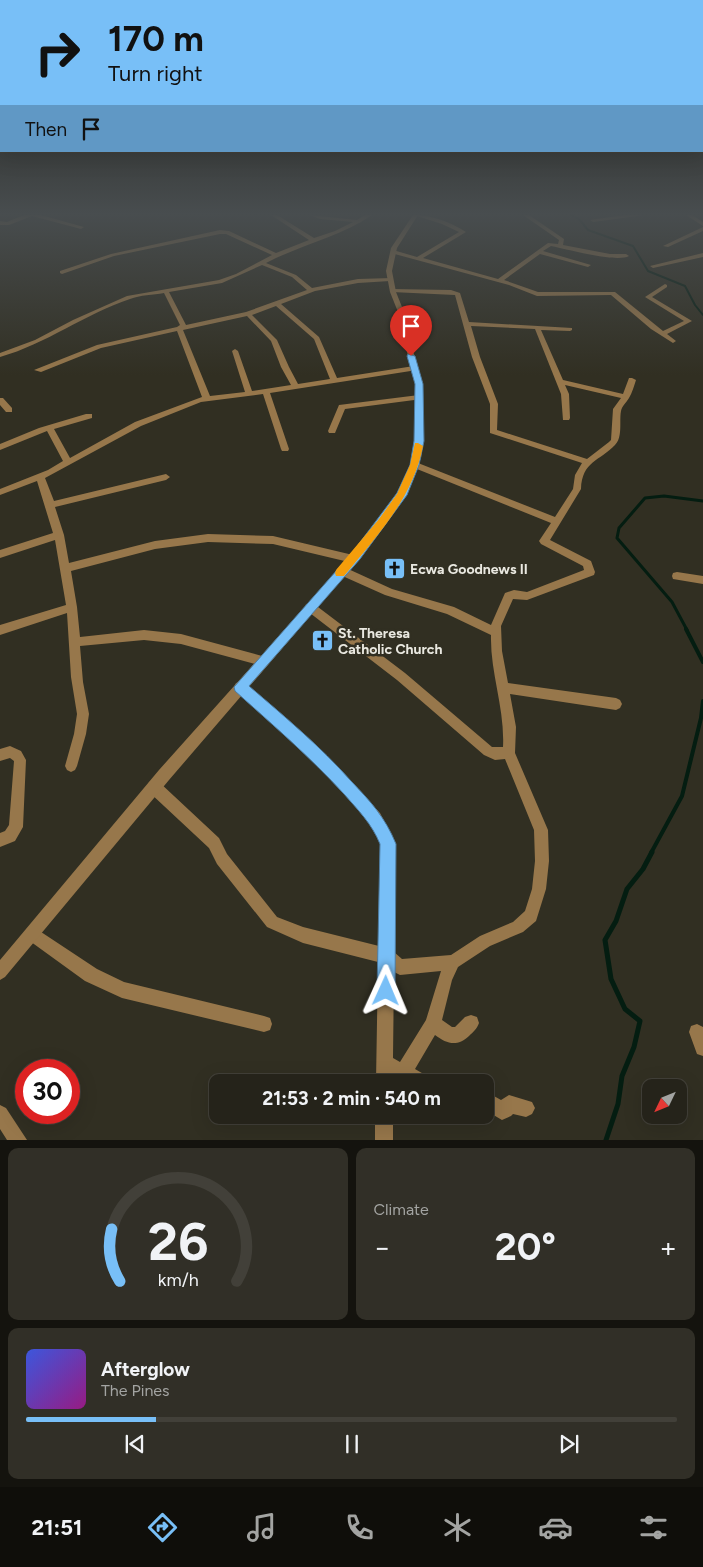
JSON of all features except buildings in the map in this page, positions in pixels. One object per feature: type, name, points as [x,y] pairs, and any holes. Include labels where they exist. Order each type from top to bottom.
[{"type":"street","points":[[62,272],[73,268]]},
{"type":"street","points":[[0,355],[37,341],[123,299],[165,290],[220,282],[252,268]]},
{"type":"street","points":[[275,268],[294,276],[311,290]]},
{"type":"street","points":[[0,972],[154,787],[353,559],[402,495],[415,465],[419,441],[419,384],[403,317],[391,284],[390,268]]},
{"type":"street","points":[[450,268],[544,295],[613,293],[673,341]]},
{"type":"street","points":[[499,281],[517,268]]},
{"type":"street","points":[[38,370],[107,344],[248,314],[311,290],[358,281],[455,293],[458,294],[466,324],[494,404],[493,431],[588,462]]},
{"type":"street","points":[[663,334],[689,321],[648,297],[665,286]]},
{"type":"street","points":[[165,290],[184,325],[179,329]]},
{"type":"street","points":[[277,303],[317,338],[334,380]]},
{"type":"street","points":[[248,314],[274,340],[285,367],[296,386]]},
{"type":"street","points":[[466,324],[570,329]]},
{"type":"street","points":[[537,327],[565,394],[566,418]]},
{"type":"street","points":[[179,329],[207,399]]},
{"type":"street","points":[[235,351],[249,393]]},
{"type":"street","points":[[0,492],[40,476],[138,424],[193,402],[414,368]]},
{"type":"street","points":[[154,787],[214,844],[222,859],[272,922],[303,935],[386,956],[400,967],[453,962],[485,941],[518,927],[531,916],[539,889],[542,861],[540,830],[509,753],[510,727],[496,651],[496,626],[509,596],[514,594],[527,596],[590,572],[587,564],[546,544],[544,541],[577,489],[576,481],[588,462],[612,444],[617,408],[626,397],[632,380]]},
{"type":"street","points":[[560,382],[626,397]]},
{"type":"street","points":[[266,391],[285,449]]},
{"type":"street","points":[[332,431],[342,407],[418,397]]},
{"type":"street","points":[[0,400],[9,410]]},
{"type":"street","points":[[0,447],[42,430],[89,416]]},
{"type":"street","points":[[49,428],[68,462]]},
{"type":"street","points":[[415,465],[556,521]]},
{"type":"street","points":[[40,476],[52,505],[60,535],[72,607],[78,691],[83,703],[83,717],[71,766]]},
{"type":"street","points":[[52,505],[166,477]]},
{"type":"street","points":[[0,554],[60,535]]},
{"type":"street","points":[[66,568],[154,545],[208,538],[273,540],[353,559]]},
{"type":"street","points":[[342,571],[389,592],[450,610],[496,632]]},
{"type":"street","points":[[677,576],[703,580]]},
{"type":"street","points":[[0,630],[72,607]]},
{"type":"street","points":[[310,607],[376,655],[448,714],[488,751],[494,754],[509,753]]},
{"type":"street","points":[[75,642],[144,635],[181,638],[262,661]]},
{"type":"street","points":[[240,687],[317,754],[375,818],[384,832],[388,844],[384,1074]]},
{"type":"street","points":[[502,688],[616,704]]},
{"type":"street","points":[[0,755],[10,752],[18,754],[20,760],[16,827],[10,836],[0,840]]},
{"type":"street","points":[[32,934],[91,975],[122,990],[264,1024]]},
{"type":"street","points":[[385,1063],[403,1073],[433,1023],[444,979],[453,962]]},
{"type":"street","points":[[433,1023],[449,1035],[458,1035],[471,1023]]},
{"type":"street","points":[[697,1032],[703,1048]]},
{"type":"street","points":[[494,1106],[502,1111],[509,1104],[526,1108]]},
{"type":"street","points":[[0,1114],[18,1140]]},
{"type":"street","points":[[384,1124],[384,1140]]},
{"type":"waterway","points":[[646,268],[648,271],[685,286],[695,305],[703,315]]},
{"type":"waterway","points":[[687,630],[672,602],[617,538],[619,528],[645,498],[664,496],[703,501]]},
{"type":"waterway","points":[[686,629],[703,662]]},
{"type":"waterway","points":[[651,853],[682,796],[701,718],[703,701]]},
{"type":"waterway","points":[[606,1140],[618,1104],[622,1076],[634,1047],[640,1021],[625,1009],[611,979],[605,940],[616,921],[627,889],[643,869],[652,852]]},
{"type":"slow traffic","points":[[340,573],[356,556],[402,495],[415,465],[418,446]]},
{"type":"place","name":"Ecwa Goodnews II","points":[[394,569]]},
{"type":"place","name":"St. Theresa Catholic Church","points":[[322,641]]},
{"type":"route","points":[[386,991],[388,844],[384,832],[375,818],[317,754],[240,687],[356,556],[402,495],[415,465],[419,441],[419,384],[411,356]]}]
